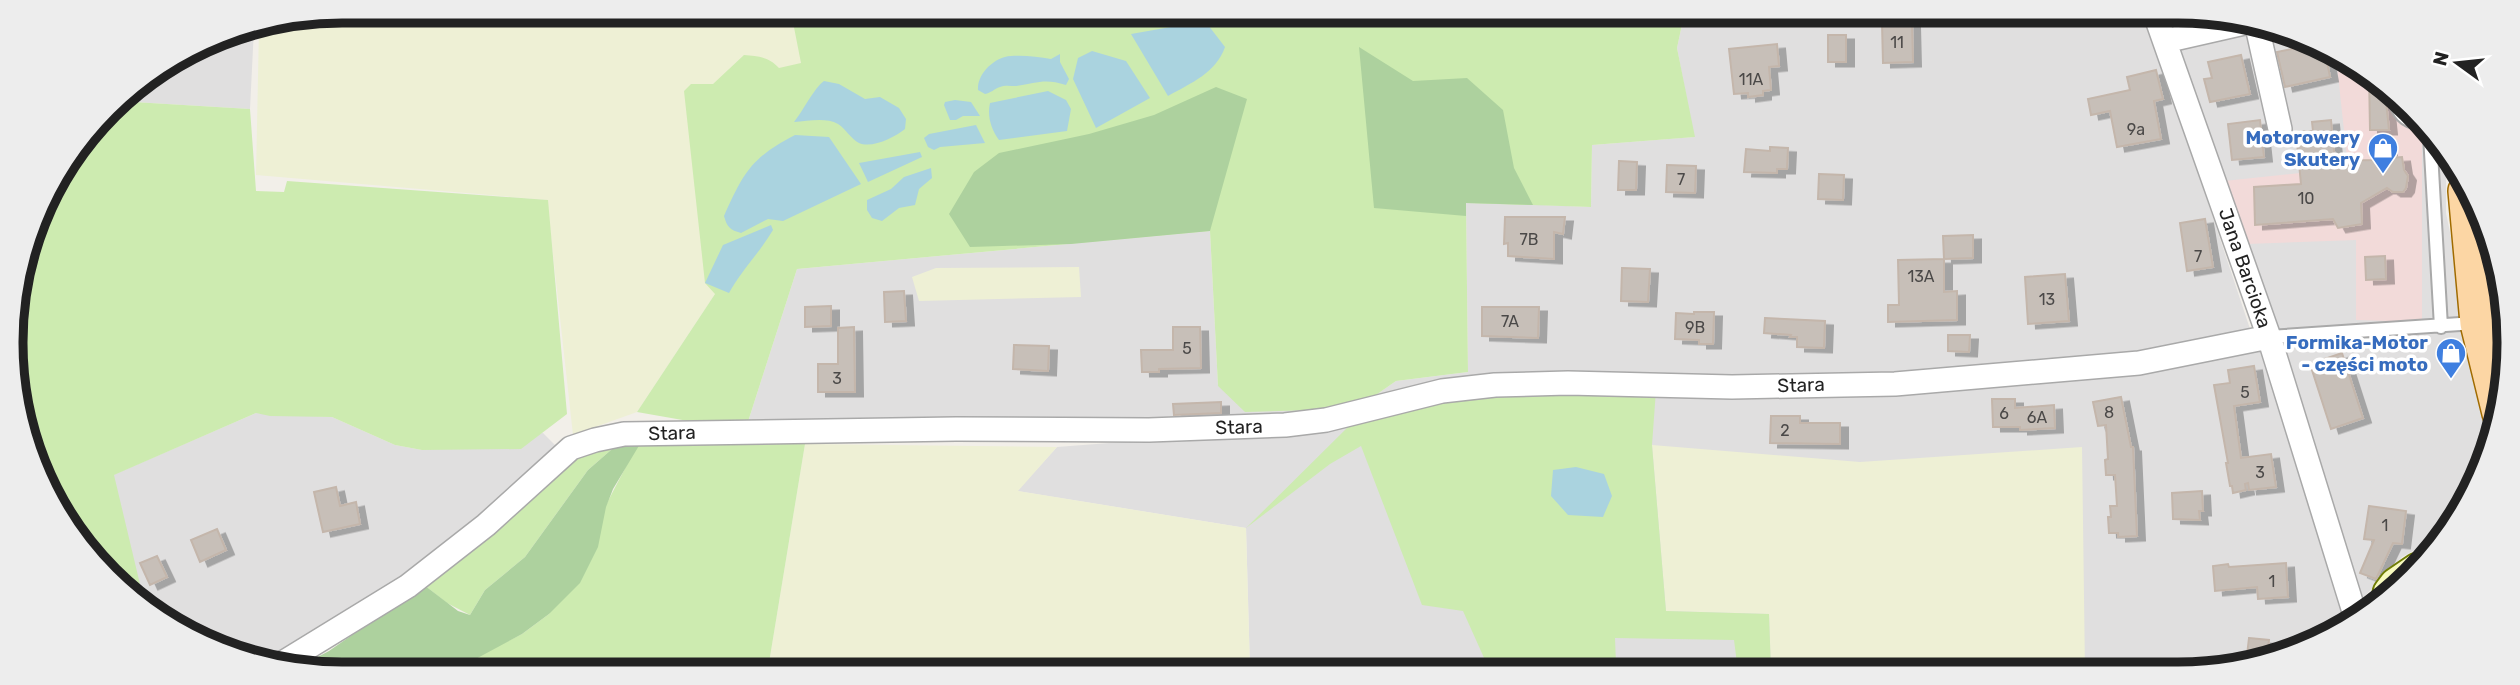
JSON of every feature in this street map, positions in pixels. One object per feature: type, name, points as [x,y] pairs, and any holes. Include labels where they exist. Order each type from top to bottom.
[{"type":"street","name":"Jana Barcioka","points":[[2159,23],[2269,337],[2353,609]]},
{"type":"street","points":[[2165,41],[2230,27]]},
{"type":"street","points":[[2257,33],[2280,129]]},
{"type":"street","name":"Stara","points":[[291,658],[408,586],[486,525],[571,448],[595,440],[633,434],[957,429],[1149,430],[1285,425],[1326,420],[1442,391],[1494,385],[1569,383],[1732,387],[1895,384],[2139,363],[2269,337]]},
{"type":"lane","points":[[2431,148],[2441,327]]},
{"type":"lane","points":[[2269,337],[2441,327],[2495,305]]},
{"type":"shaded area","points":[[1682,23],[2148,23],[2250,329],[2262,344],[2346,613],[2319,629],[2280,645],[2240,656],[2198,662],[1250,662],[1246,528],[1017,491],[1057,447],[1227,434],[745,431],[797,269],[1210,231],[1218,386],[1373,397],[1396,381],[1468,372],[1466,202],[1591,207],[1592,145],[1694,137],[1677,48]]},
{"type":"shaded area","points":[[2168,23],[2198,23],[2240,29],[2280,40],[2319,56],[2372,89],[2404,116],[2446,170],[2446,213],[2487,421],[2473,465],[2443,520],[2425,545],[2402,557],[2360,601]]},
{"type":"shaded area","points":[[254,36],[250,109],[132,102],[165,77],[201,56]]},
{"type":"shaded area","points":[[2337,66],[2388,102],[2421,136],[2422,322],[2356,320],[2356,240],[2246,244],[2224,181],[2348,168]]},
{"type":"shaded area","points":[[256,413],[332,417],[395,445],[422,450],[543,433],[556,446],[491,507],[367,603],[283,657],[220,638],[183,619],[140,590],[113,475]]},
{"type":"green space","points":[[793,23],[1682,23],[1677,48],[1695,137],[1592,145],[1591,207],[1466,203],[1468,372],[1396,381],[1373,397],[1316,410],[1245,412],[1218,386],[1210,231],[797,269],[745,431],[637,412],[715,294],[705,283],[684,91],[691,84],[713,84],[744,55],[767,59],[779,68],[801,63]]},
{"type":"green space","points":[[1163,23],[715,294],[637,412],[573,435],[547,200],[256,175],[259,34],[301,25]]},
{"type":"green space","points":[[1359,47],[1413,81],[1467,78],[1503,110],[1514,168],[1533,205],[1466,203],[1466,216],[1374,208]]},
{"type":"green space","points":[[1216,87],[1247,99],[1210,231],[1071,244],[970,247],[949,214],[974,172],[999,153],[1089,134],[1154,115]]},
{"type":"green space","points":[[132,102],[250,109],[256,191],[284,192],[287,181],[548,200],[567,414],[521,449],[422,450],[395,445],[332,417],[270,416],[256,413],[114,475],[142,591],[116,569],[89,537],[56,484],[34,425],[23,363],[25,301],[47,220],[66,183],[89,148],[116,116]]},
{"type":"green space","points":[[1079,267],[1081,297],[919,301],[912,277],[936,268]]},
{"type":"green space","points":[[1656,390],[1652,445],[1666,611],[1769,614],[1771,662],[1737,662],[1734,640],[1615,638],[1616,662],[1485,660],[1463,611],[1422,605],[1361,446],[1330,464],[1246,528],[1349,426],[1441,398]]},
{"type":"green space","points":[[643,434],[805,444],[769,662],[469,662],[522,634],[549,614]]},
{"type":"green space","points":[[619,443],[588,470],[525,557],[485,590],[470,615],[447,603],[424,585],[576,457]]},
{"type":"green space","points":[[619,443],[640,444],[613,489],[606,507],[598,547],[580,583],[549,614],[522,634],[470,662],[310,661],[329,651],[424,585],[458,611],[470,615],[485,590],[525,557],[588,470]]},
{"type":"green space","points":[[805,444],[1057,447],[1018,491],[1246,528],[1250,662],[769,662]]},
{"type":"green space","points":[[1652,445],[1860,462],[2082,447],[2085,662],[1771,662],[1769,614],[1666,611]]},
{"type":"water","points":[[1207,23],[1225,47],[1209,71],[1168,96],[1131,34]]},
{"type":"water","points":[[1092,51],[1126,61],[1150,98],[1096,128],[1073,79],[1078,58]]},
{"type":"water","points":[[1060,54],[1060,62],[1069,79],[1066,85],[1041,82],[1002,86],[985,94],[978,90],[984,72],[999,59],[1031,56],[1051,59]]},
{"type":"water","points":[[824,81],[839,84],[865,99],[880,97],[899,108],[906,119],[905,129],[883,141],[864,144],[856,141],[833,122],[794,122]]},
{"type":"water","points":[[1048,91],[1066,100],[1071,109],[1067,131],[999,140],[990,122],[990,103]]},
{"type":"water","points":[[945,102],[971,102],[980,116],[963,116],[950,120],[944,105]]},
{"type":"water","points":[[976,125],[985,143],[940,147],[934,150],[928,147],[924,138],[929,134]]},
{"type":"water","points":[[795,135],[829,137],[861,184],[783,221],[768,219],[741,233],[732,229],[724,216],[750,168],[768,151]]},
{"type":"water","points":[[920,152],[922,157],[868,182],[859,163]]},
{"type":"water","points":[[931,168],[932,178],[919,189],[915,205],[899,208],[882,221],[872,218],[867,210],[867,200],[891,189],[904,177]]},
{"type":"water","points":[[771,225],[773,230],[729,293],[705,283],[723,245]]},
{"type":"water","points":[[1576,467],[1604,474],[1612,496],[1603,517],[1568,515],[1551,496],[1553,470]]},
{"type":"building","points":[[1882,23],[1912,23],[1913,62],[1883,63]]},
{"type":"building","points":[[1828,35],[1846,35],[1846,62],[1828,62]]},
{"type":"building","points":[[1777,44],[1779,66],[1769,67],[1771,90],[1763,91],[1763,95],[1748,97],[1748,93],[1734,94],[1729,49]]},
{"type":"building","points":[[2300,47],[2327,60],[2330,77],[2285,87],[2277,52]]},
{"type":"building","points":[[2241,55],[2250,94],[2210,102],[2204,79],[2212,78],[2208,62]]},
{"type":"building","points":[[2156,70],[2163,99],[2154,101],[2161,139],[2117,147],[2110,111],[2091,115],[2088,99],[2130,90],[2127,77]]},
{"type":"building","points":[[2369,87],[2386,100],[2389,130],[2370,130]]},
{"type":"building","points":[[2260,120],[2264,157],[2232,160],[2228,124]]},
{"type":"building","points":[[2331,120],[2335,161],[2373,160],[2389,147],[2389,158],[2402,157],[2408,176],[2406,188],[2403,192],[2393,192],[2387,188],[2361,203],[2362,224],[2338,228],[2333,219],[2255,225],[2254,187],[2301,184],[2296,132],[2313,131],[2312,122]]},
{"type":"building","points":[[1770,147],[1788,148],[1787,169],[1777,169],[1777,173],[1744,172],[1746,149],[1770,151]]},
{"type":"building","points":[[1619,161],[1637,162],[1636,190],[1618,190]]},
{"type":"building","points":[[1667,165],[1696,166],[1695,193],[1666,192]]},
{"type":"building","points":[[1819,174],[1844,175],[1843,200],[1818,199]]},
{"type":"building","points":[[1505,217],[1565,217],[1563,234],[1554,232],[1554,259],[1508,256],[1508,243],[1504,244]]},
{"type":"building","points":[[2205,219],[2213,267],[2187,271],[2180,223]]},
{"type":"building","points":[[1973,235],[1973,258],[1944,259],[1943,236]]},
{"type":"building","points":[[2385,256],[2386,279],[2366,280],[2365,257]]},
{"type":"building","points":[[1944,259],[1944,292],[1957,291],[1957,320],[1888,322],[1888,305],[1899,305],[1898,260]]},
{"type":"building","points":[[1622,268],[1650,269],[1648,302],[1621,301]]},
{"type":"building","points":[[2065,274],[2069,321],[2028,324],[2025,277]]},
{"type":"building","points":[[904,291],[906,321],[885,322],[884,292]]},
{"type":"building","points":[[831,306],[831,326],[805,327],[805,307]]},
{"type":"building","points":[[1482,307],[1539,307],[1538,338],[1482,336]]},
{"type":"building","points":[[1714,312],[1713,344],[1699,344],[1699,340],[1675,339],[1676,313]]},
{"type":"building","points":[[1765,318],[1825,321],[1824,348],[1797,347],[1797,337],[1764,333]]},
{"type":"building","points":[[854,327],[855,392],[818,392],[818,364],[838,364],[838,328]]},
{"type":"building","points":[[1173,327],[1200,327],[1201,368],[1142,372],[1141,350],[1173,350]]},
{"type":"building","points":[[1948,335],[1970,335],[1969,352],[1948,351]]},
{"type":"building","points":[[1014,345],[1049,346],[1048,371],[1013,369]]},
{"type":"building","points":[[2342,353],[2363,418],[2331,429],[2310,364]]},
{"type":"building","points":[[2254,366],[2260,402],[2234,406],[2241,458],[2271,454],[2276,487],[2249,490],[2248,483],[2245,484],[2246,490],[2233,493],[2214,385],[2230,383],[2228,370]]},
{"type":"building","points":[[2121,397],[2133,447],[2137,536],[2118,537],[2118,533],[2109,533],[2110,506],[2117,506],[2115,475],[2106,475],[2106,425],[2098,426],[2093,402]]},
{"type":"building","points":[[1992,399],[2015,399],[2015,408],[2054,405],[2055,428],[2020,430],[2020,427],[1993,427]]},
{"type":"building","points":[[1221,402],[1221,413],[1174,415],[1173,404]]},
{"type":"building","points":[[1771,416],[1800,416],[1800,423],[1840,423],[1840,444],[1770,443]]},
{"type":"building","points":[[336,487],[340,506],[356,502],[360,524],[323,532],[314,492]]},
{"type":"building","points":[[2202,491],[2203,511],[2199,511],[2200,520],[2173,519],[2172,493]]},
{"type":"building","points":[[2369,506],[2406,511],[2402,544],[2393,543],[2376,579],[2360,573],[2374,540],[2364,539]]},
{"type":"building","points":[[217,529],[226,550],[200,562],[191,540]]},
{"type":"building","points":[[157,556],[167,577],[150,585],[140,563]]},
{"type":"building","points":[[2286,563],[2288,597],[2258,599],[2257,587],[2215,591],[2213,566]]},
{"type":"building","points":[[2249,638],[2269,640],[2268,649],[2247,654]]},
{"type":"place","name":"Motorowery Skutery","points":[[2383,175]]},
{"type":"place","name":"Formika-Motor - części moto","points":[[2451,380]]}]
